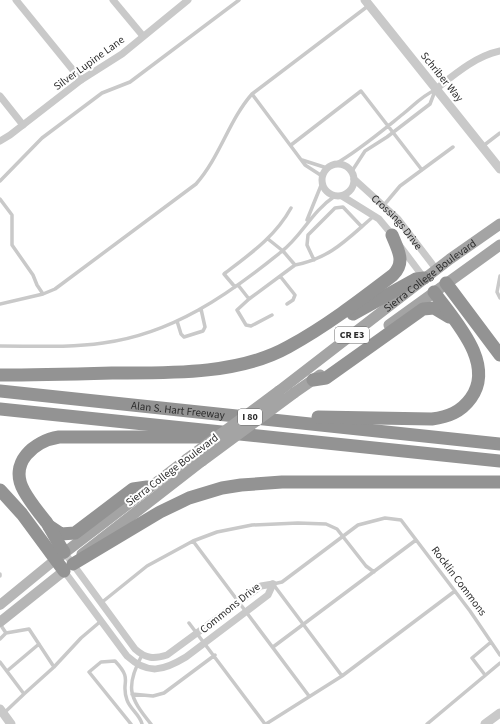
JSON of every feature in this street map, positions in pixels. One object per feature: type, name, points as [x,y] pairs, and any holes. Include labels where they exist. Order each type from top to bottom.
[{"type":"highway","points":[[287,348],[321,328],[398,270],[401,257],[392,235]]},
{"type":"highway","points":[[0,375],[166,373],[244,363],[295,346],[416,279],[424,278]]},
{"type":"highway","points":[[446,283],[500,355]]},
{"type":"highway","points":[[244,417],[432,419],[450,416],[467,404],[473,396],[479,377],[478,366],[472,348],[434,292]]},
{"type":"highway","points":[[313,380],[326,378],[423,309],[437,309],[455,321]]},
{"type":"highway","name":"Alan S. Hart Freeway","points":[[0,391],[500,444]]},
{"type":"highway","name":"Alan S. Hart Freeway","points":[[0,409],[500,461]]},
{"type":"highway","points":[[60,556],[48,525],[23,490],[20,481],[20,472],[26,455],[40,442],[59,437],[192,439],[248,435]]},
{"type":"highway","points":[[0,490],[60,556],[69,568],[165,509],[189,498],[222,488],[254,483],[282,482],[500,482]]},
{"type":"highway","points":[[48,525],[62,534],[73,534],[133,489],[148,487]]},
{"type":"main road","name":"Sierra College Boulevard","points":[[0,606],[60,556],[148,487],[279,391],[436,269],[500,224]]},
{"type":"main road","name":"Sierra College Boulevard","points":[[0,623],[69,568],[85,551],[202,460],[294,392],[313,380],[500,245]]},
{"type":"main road","points":[[436,269],[446,283]]},
{"type":"main road","name":"Crossings Drive","points":[[424,278],[434,292]]},
{"type":"street","points":[[16,0],[81,80]]},
{"type":"street","points":[[113,0],[143,36]]},
{"type":"street","name":"Silver Lupine Lane","points":[[0,140],[23,125],[81,80],[122,54],[188,0]]},
{"type":"street","name":"Schriber Way","points":[[367,3],[500,169]]},
{"type":"street","points":[[436,89],[484,56],[500,51]]},
{"type":"street","points":[[0,96],[23,125]]},
{"type":"street","points":[[335,164],[344,165],[352,171],[354,179],[351,190],[339,196],[327,191],[322,179],[327,168],[335,164]]},
{"type":"street","name":"Crossings Drive","points":[[354,179],[402,223],[436,269]]},
{"type":"street","name":"Crossings Drive","points":[[339,196],[375,215],[424,278]]},
{"type":"street","points":[[69,568],[100,603],[142,655]]},
{"type":"street","points":[[69,568],[101,621],[127,656],[137,665]]},
{"type":"street","name":"Commons Drive","points":[[142,655],[149,658],[167,655],[261,586],[273,584]]},
{"type":"street","name":"Commons Drive","points":[[137,665],[146,669],[159,669],[172,665],[204,644],[268,595],[273,584]]},
{"type":"street","points":[[2,711],[12,724]]},
{"type":"street","points":[[485,724],[500,713]]},
{"type":"lane","points":[[0,181],[42,138],[102,93],[130,82],[239,0]]},
{"type":"lane","points":[[0,304],[43,294],[56,289],[196,184],[209,167],[240,109],[252,94],[367,3]]},
{"type":"lane","points":[[335,164],[388,125],[421,97],[436,89]]},
{"type":"lane","points":[[352,171],[365,151],[393,133],[430,104],[436,89]]},
{"type":"lane","points":[[291,145],[361,91],[422,170]]},
{"type":"lane","points":[[252,94],[302,160],[322,179],[306,223]]},
{"type":"lane","points":[[482,147],[500,133]]},
{"type":"lane","points":[[384,205],[400,186],[453,147]]},
{"type":"lane","points":[[302,160],[327,168]]},
{"type":"lane","points":[[0,346],[102,343],[140,335],[177,321],[201,309],[237,286],[283,251],[320,208],[339,196]]},
{"type":"lane","points":[[0,198],[12,215],[12,246],[34,275],[36,285],[43,294]]},
{"type":"lane","points":[[314,260],[307,245],[308,235],[335,208],[343,207],[361,226]]},
{"type":"lane","points":[[249,299],[224,274],[268,239],[281,225],[291,208]]},
{"type":"lane","points":[[272,315],[250,326],[246,325],[237,310],[249,299],[295,265],[324,256],[375,215]]},
{"type":"lane","points":[[268,239],[283,251],[295,265]]},
{"type":"lane","points":[[280,276],[295,295],[293,300],[287,304]]},
{"type":"lane","points":[[500,276],[497,292],[500,298]]},
{"type":"lane","points":[[177,321],[181,334],[184,337],[203,331],[205,327],[201,309]]},
{"type":"lane","name":"Rocklin Commons","points":[[342,536],[358,525],[370,521],[385,518],[401,520],[455,591],[500,655]]},
{"type":"lane","points":[[100,603],[147,566],[193,541],[217,532],[252,525],[298,523],[326,524],[337,529],[366,566],[374,572]]},
{"type":"lane","points":[[342,536],[282,582],[273,584],[342,676]]},
{"type":"lane","points":[[273,648],[416,540]]},
{"type":"lane","points":[[193,541],[310,696]]},
{"type":"lane","points":[[189,623],[204,644],[215,655],[266,724],[342,676],[455,591]]},
{"type":"lane","points":[[2,711],[24,694],[81,638],[101,621]]},
{"type":"lane","points":[[0,623],[6,634]]},
{"type":"lane","points":[[0,639],[6,634],[29,629],[54,666]]},
{"type":"lane","points":[[485,675],[472,658],[491,642]]},
{"type":"lane","points":[[7,671],[39,644]]},
{"type":"lane","points":[[142,655],[131,681],[132,694],[137,706],[151,724]]},
{"type":"lane","points":[[132,694],[153,696],[164,693],[215,655]]},
{"type":"lane","points":[[131,724],[89,672],[101,662],[115,661],[123,669],[127,677],[127,701],[141,720],[142,724]]},
{"type":"lane","points":[[0,662],[24,694]]},
{"type":"lane","points":[[427,724],[500,663]]}]
